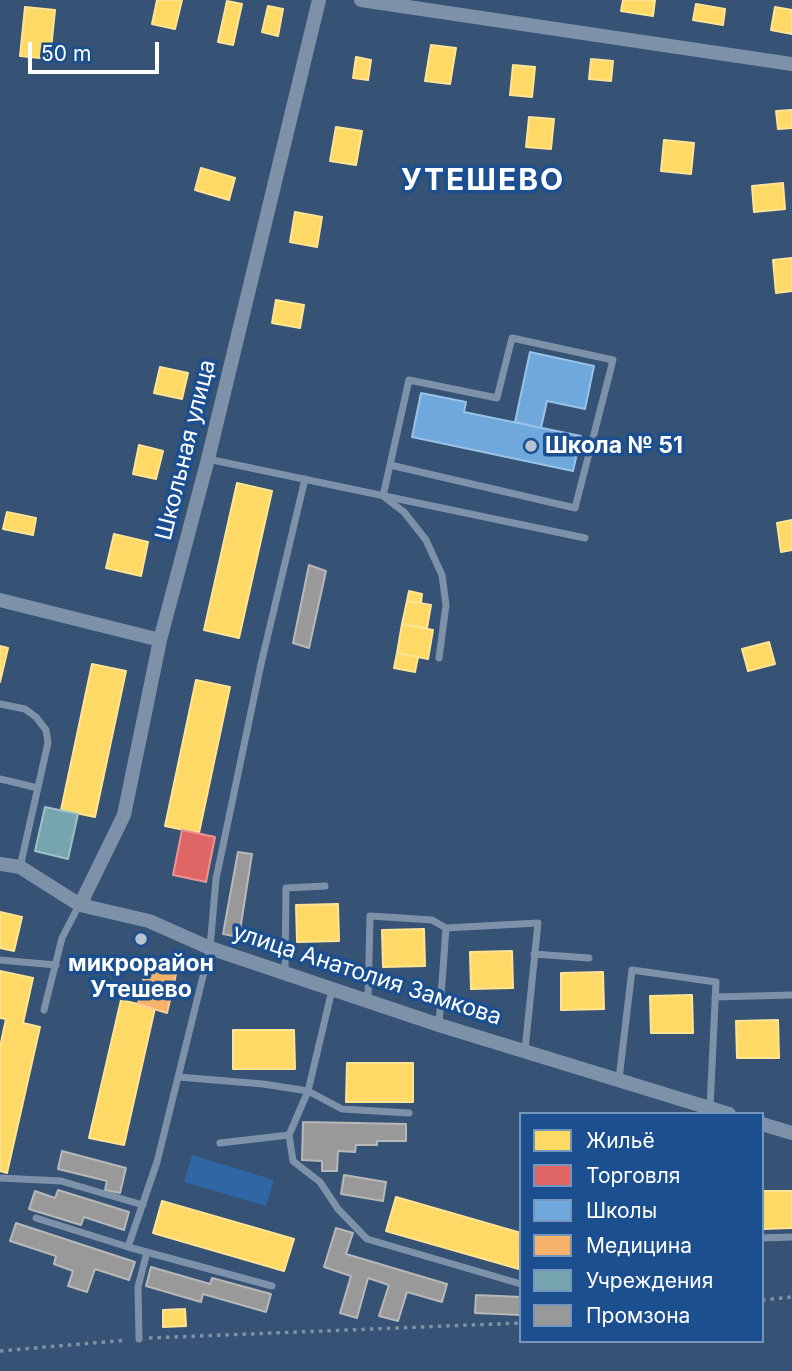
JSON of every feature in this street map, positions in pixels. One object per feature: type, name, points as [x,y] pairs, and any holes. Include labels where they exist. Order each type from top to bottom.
[{"type":"street","name":"Школьная улица","points":[[80,905],[124,815],[160,640],[208,459],[319,0]]},
{"type":"street","points":[[361,0],[792,64]]},
{"type":"street","points":[[0,600],[160,640]]},
{"type":"street","name":"улица Анатолия Замкова","points":[[0,864],[20,867],[80,905],[149,921],[210,948],[285,974],[439,1025],[723,1112]]},
{"type":"street","points":[[764,1125],[792,1133]]},
{"type":"lane","points":[[383,496],[390,464],[409,380],[497,398],[512,338],[613,360],[575,508],[390,464]]},
{"type":"lane","points":[[208,459],[585,538]]},
{"type":"lane","points":[[128,1247],[158,1162],[210,948],[216,879],[261,664],[305,479]]},
{"type":"lane","points":[[383,496],[404,512],[426,540],[442,575],[446,605],[439,658]]},
{"type":"lane","points":[[0,704],[25,709],[46,730],[48,743],[20,867]]},
{"type":"lane","points":[[0,779],[38,788]]},
{"type":"lane","points":[[285,974],[286,888],[325,886]]},
{"type":"lane","points":[[44,1010],[62,938],[80,905]]},
{"type":"lane","points":[[368,1001],[370,916],[432,920],[446,928],[538,923],[525,1050]]},
{"type":"lane","points":[[439,1025],[446,928]]},
{"type":"lane","points":[[534,954],[589,958]]},
{"type":"lane","points":[[0,960],[56,965]]},
{"type":"lane","points":[[619,1079],[632,970],[716,982],[710,1108]]},
{"type":"lane","points":[[332,989],[308,1091],[289,1135],[293,1161],[320,1182],[338,1209],[367,1239],[519,1283]]},
{"type":"lane","points":[[715,997],[792,995]]},
{"type":"lane","points":[[177,1077],[263,1084],[308,1091],[342,1109],[409,1113]]},
{"type":"lane","points":[[220,1143],[289,1135]]},
{"type":"lane","points":[[0,1178],[61,1181],[143,1205]]},
{"type":"lane","points":[[36,1218],[128,1247],[272,1286]]},
{"type":"lane","points":[[764,1238],[792,1237]]},
{"type":"lane","points":[[139,1339],[138,1287],[147,1252]]},
{"type":"path","points":[[764,1300],[792,1297]]},
{"type":"path","points":[[0,1351],[139,1339],[519,1323]]},
{"type":"shaded area","points":[[192,1155],[274,1180],[266,1206],[184,1182]]},
{"type":"building: Жильё","points":[[157,0],[182,0],[175,29],[152,24]]},
{"type":"building: Жильё","points":[[623,0],[655,0],[653,16],[621,11]]},
{"type":"building: Жильё","points":[[227,1],[242,4],[233,45],[218,42]]},
{"type":"building: Жильё","points":[[696,4],[725,9],[723,25],[693,20]]},
{"type":"building: Жильё","points":[[268,6],[283,9],[278,36],[262,32]]},
{"type":"building: Жильё","points":[[25,7],[55,10],[50,59],[20,56]]},
{"type":"building: Жильё","points":[[775,7],[792,10],[792,34],[771,30]]},
{"type":"building: Жильё","points":[[431,45],[456,48],[450,84],[425,81]]},
{"type":"building: Жильё","points":[[356,57],[371,60],[368,80],[353,78]]},
{"type":"building: Жильё","points":[[591,59],[613,61],[611,81],[589,79]]},
{"type":"building: Жильё","points":[[513,65],[535,67],[532,97],[510,95]]},
{"type":"building: Жильё","points":[[792,110],[792,128],[778,129],[776,111]]},
{"type":"building: Жильё","points":[[529,117],[554,119],[551,149],[526,147]]},
{"type":"building: Жильё","points":[[336,127],[362,131],[356,165],[330,161]]},
{"type":"building: Жильё","points":[[664,140],[694,143],[691,174],[661,171]]},
{"type":"building: Жильё","points":[[201,168],[235,178],[229,200],[195,190]]},
{"type":"building: Жильё","points":[[783,183],[785,209],[754,212],[752,186]]},
{"type":"building: Жильё","points":[[295,212],[322,217],[317,247],[290,242]]},
{"type":"building: Жильё","points":[[792,258],[792,291],[776,293],[773,260]]},
{"type":"building: Жильё","points":[[276,300],[304,305],[300,328],[272,323]]},
{"type":"building: Жильё","points":[[160,367],[188,373],[182,399],[154,393]]},
{"type":"building: Жильё","points":[[139,445],[163,451],[156,479],[133,474]]},
{"type":"building: Жильё","points":[[237,483],[272,491],[239,638],[204,630]]},
{"type":"building: Жильё","points":[[7,512],[36,518],[33,535],[3,529]]},
{"type":"building: Жильё","points":[[792,520],[792,550],[781,552],[777,523]]},
{"type":"building: Жильё","points":[[114,534],[148,542],[141,576],[106,568]]},
{"type":"building: Жильё","points":[[409,591],[422,594],[421,603],[407,601]]},
{"type":"building: Жильё","points":[[407,601],[431,605],[427,628],[402,624]]},
{"type":"building: Жильё","points":[[402,624],[433,630],[428,659],[397,653]]},
{"type":"building: Жильё","points":[[769,642],[775,664],[748,671],[742,649]]},
{"type":"building: Жильё","points":[[0,646],[8,648],[0,682]]},
{"type":"building: Жильё","points":[[397,653],[418,657],[415,672],[394,668]]},
{"type":"building: Жильё","points":[[92,664],[126,671],[95,817],[61,810]]},
{"type":"building: Жильё","points":[[196,680],[230,687],[199,833],[165,826]]},
{"type":"building: Жильё","points":[[338,904],[339,941],[297,942],[296,905]]},
{"type":"building: Жильё","points":[[0,912],[22,917],[14,951],[0,948]]},
{"type":"building: Жильё","points":[[424,929],[425,966],[383,967],[382,930]]},
{"type":"building: Жильё","points":[[512,951],[513,988],[471,989],[470,952]]},
{"type":"building: Жильё","points":[[0,971],[33,978],[23,1023],[40,1027],[7,1173],[0,1171],[0,1047],[6,1019],[0,1018]]},
{"type":"building: Жильё","points":[[603,972],[604,1009],[561,1010],[561,973]]},
{"type":"building: Жильё","points":[[692,995],[693,1033],[651,1033],[650,996]]},
{"type":"building: Жильё","points":[[121,1000],[155,1008],[124,1145],[89,1138]]},
{"type":"building: Жильё","points":[[778,1020],[779,1058],[737,1058],[736,1021]]},
{"type":"building: Жильё","points":[[233,1030],[294,1030],[295,1069],[233,1069]]},
{"type":"building: Жильё","points":[[347,1063],[413,1063],[413,1102],[346,1102]]},
{"type":"building: Жильё","points":[[764,1191],[792,1191],[792,1228],[764,1229]]},
{"type":"building: Жильё","points":[[396,1197],[519,1232],[519,1269],[386,1231]]},
{"type":"building: Жильё","points":[[162,1201],[294,1239],[284,1271],[153,1233]]},
{"type":"building: Жильё","points":[[185,1309],[186,1326],[163,1327],[163,1310]]},
{"type":"building: Торговля","points":[[182,830],[215,837],[206,882],[173,875]]},
{"type":"building: Школы","points":[[530,352],[594,366],[585,409],[547,401],[541,428],[515,422]]},
{"type":"building: Школы","points":[[421,393],[466,402],[464,412],[581,436],[573,471],[412,437]]},
{"type":"building: Медицина","points":[[146,967],[176,974],[167,1013],[138,1004]]},
{"type":"building: Учреждения","points":[[45,807],[78,814],[68,859],[35,851]]},
{"type":"building: Промзона","points":[[309,565],[326,571],[309,648],[293,643]]},
{"type":"building: Промзона","points":[[238,852],[252,854],[239,937],[223,934]]},
{"type":"building: Промзона","points":[[303,1122],[406,1124],[406,1141],[377,1141],[377,1145],[356,1145],[355,1152],[338,1151],[337,1171],[322,1171],[322,1161],[302,1160]]},
{"type":"building: Промзона","points":[[62,1151],[126,1168],[120,1193],[105,1190],[107,1181],[58,1169]]},
{"type":"building: Промзона","points":[[344,1175],[386,1182],[383,1201],[341,1194]]},
{"type":"building: Промзона","points":[[58,1190],[129,1212],[124,1230],[84,1217],[81,1225],[29,1209],[35,1191],[55,1198]]},
{"type":"building: Промзона","points":[[16,1223],[135,1262],[129,1280],[95,1269],[87,1292],[68,1286],[73,1271],[54,1264],[56,1256],[10,1241]]},
{"type":"building: Промзона","points":[[336,1228],[353,1233],[346,1254],[447,1284],[442,1302],[407,1292],[398,1321],[379,1316],[389,1285],[368,1278],[357,1318],[340,1313],[351,1276],[324,1267]]},
{"type":"building: Промзона","points":[[151,1267],[210,1284],[212,1278],[271,1294],[266,1312],[203,1294],[201,1302],[146,1286]]},
{"type":"building: Промзона","points":[[476,1295],[519,1297],[519,1315],[475,1313]]},
{"type":"place","name":"Школа № 51","points":[[531,446]]},
{"type":"place","name":"микрорайон Утешево","points":[[141,939]]},
{"type":"district","name":"УТЕШЕВО","points":[[483,181]]}]
